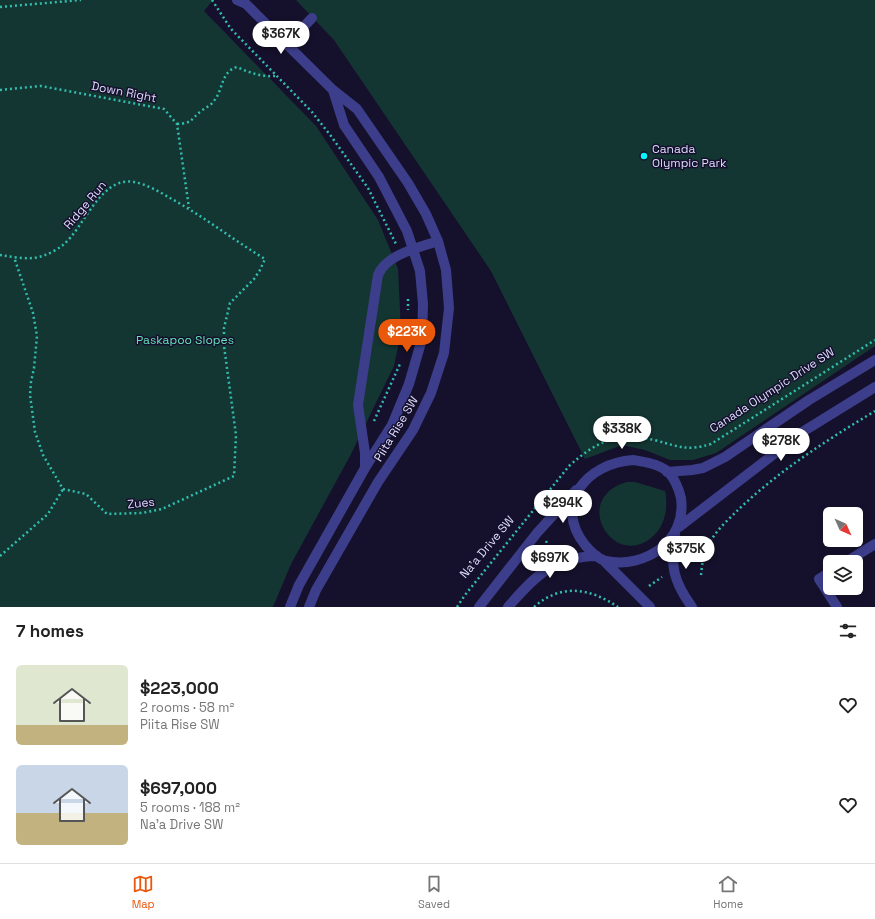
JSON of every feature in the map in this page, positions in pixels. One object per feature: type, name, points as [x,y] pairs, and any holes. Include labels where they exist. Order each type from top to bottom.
[{"type":"street","name":"Piita Rise SW","points":[[242,2],[362,116],[408,183],[426,214],[438,241],[446,270],[449,308],[444,353],[431,393],[413,430],[378,482],[316,590],[309,607]]},
{"type":"street","points":[[286,44],[312,18]]},
{"type":"street","name":"Piita Rise SW","points":[[290,607],[299,585],[365,468],[392,425],[409,384],[422,339],[423,304],[420,271],[414,250],[407,231],[389,194],[344,125],[333,90]]},
{"type":"street","points":[[365,468],[365,453],[358,406],[375,283],[381,268],[392,259],[438,241]]},
{"type":"street","points":[[667,472],[703,468],[725,457],[809,400],[875,360]]},
{"type":"street","points":[[508,607],[531,581],[544,570],[568,559],[600,558],[623,562],[642,558],[660,548],[677,530],[804,431],[875,387]]},
{"type":"street","points":[[478,607],[537,533],[583,482],[600,468],[622,461],[645,462],[667,472],[673,478],[680,495],[682,516],[677,530],[672,557],[673,567],[681,589],[692,607]]},
{"type":"street","points":[[583,482],[574,500],[573,520],[581,540],[650,607]]},
{"type":"street","points":[[857,555],[875,544]]},
{"type":"street","points":[[823,576],[819,579],[823,585]]},
{"type":"street","points":[[829,595],[837,607]]},
{"type":"path","points":[[0,7],[81,0]]},
{"type":"path","points":[[212,0],[231,29],[312,112],[368,188],[402,255]]},
{"type":"path","points":[[188,208],[177,124],[188,123],[213,102],[219,94],[224,76],[231,69],[237,67],[266,77],[276,76]]},
{"type":"path","name":"Down Right","points":[[0,90],[41,86],[164,109],[177,124]]},
{"type":"path","name":"Ridge Run","points":[[0,255],[26,259],[44,256],[63,245],[96,202],[114,185],[122,182],[135,182],[188,208],[236,242],[264,259]]},
{"type":"path","points":[[0,556],[48,514],[63,489],[43,454],[35,432],[30,395],[37,336],[33,313],[14,257]]},
{"type":"path","name":"Zues","points":[[63,489],[86,494],[107,514],[142,513],[162,509],[234,476],[236,435],[224,346],[224,328],[230,303],[254,279],[260,270],[264,259]]},
{"type":"path","name":"Canada Olympic Drive SW","points":[[608,440],[620,437],[640,437],[680,448],[700,448],[711,444],[765,408],[875,340]]},
{"type":"path","points":[[701,575],[702,563],[708,545],[722,526],[758,491],[801,458],[875,411]]},
{"type":"path","name":"Na'a Drive SW","points":[[457,607],[569,466],[586,451],[608,440]]},
{"type":"path","points":[[545,539],[552,553]]},
{"type":"path","points":[[649,586],[662,577]]},
{"type":"path","points":[[534,607],[540,602],[568,590],[603,597],[618,607]]},
{"type":"green space","name":"Paskapoo Slopes","points":[[0,0],[213,0],[204,11],[316,126],[378,220],[398,269],[401,332],[394,366],[350,456],[291,564],[273,607],[0,607]]},
{"type":"green space","name":"Canada Olympic Park","points":[[296,0],[875,0],[875,346],[716,453],[693,460],[670,460],[645,450],[622,445],[585,459],[491,271],[334,40]]},
{"type":"green space","points":[[627,482],[635,482],[665,491],[666,512],[657,532],[642,543],[627,546],[615,540],[605,530],[600,517],[601,503],[609,491]]},
{"type":"place","name":"Canada Olympic Park","points":[[644,156]]}]
